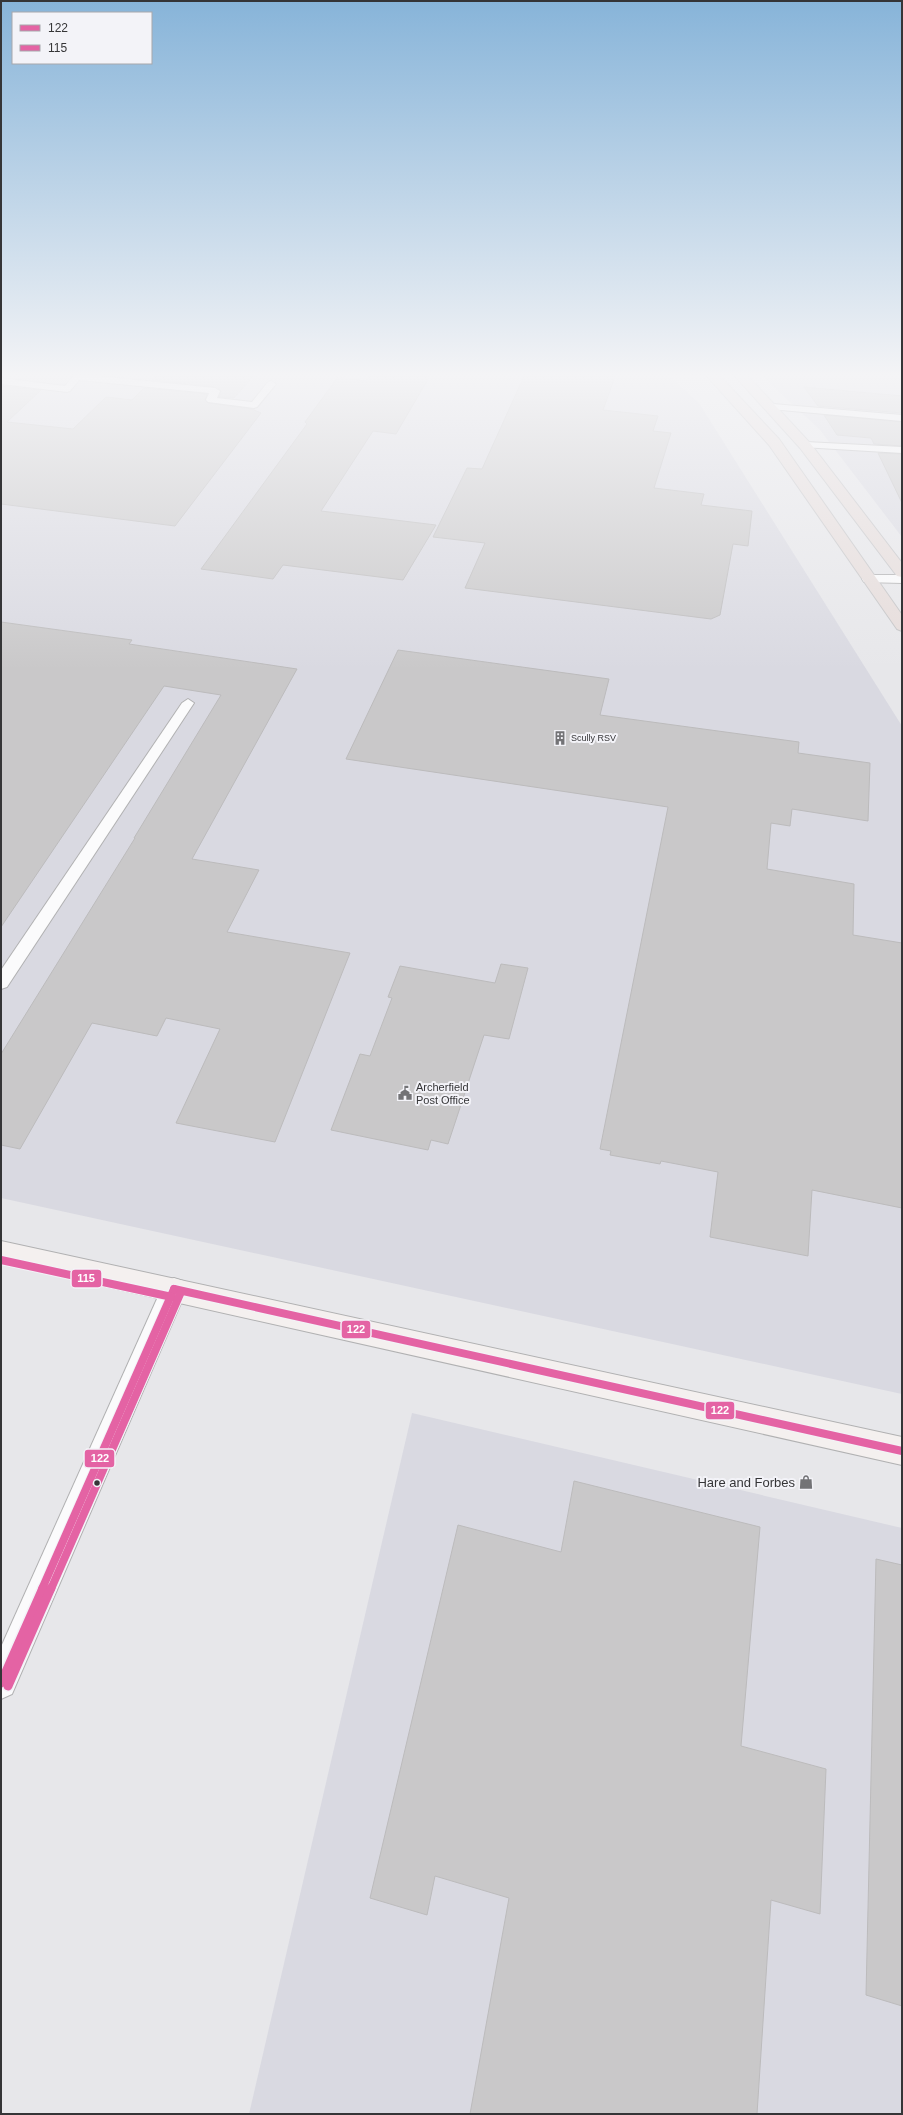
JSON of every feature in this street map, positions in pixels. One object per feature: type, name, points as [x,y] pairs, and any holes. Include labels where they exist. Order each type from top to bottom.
[{"type":"highway","points":[[795,473],[902,626]]},
{"type":"highway","points":[[827,473],[902,573]]},
{"type":"main road","points":[[1,1252],[902,1451]]},
{"type":"street","points":[[869,579],[902,579]]},
{"type":"street","points":[[1,1683],[174,1289]]},
{"type":"lane","points":[[1,983],[188,703]]},
{"type":"shaded area","points":[[1,473],[743,473],[902,726],[902,1394],[1,1198]]},
{"type":"shaded area","points":[[853,473],[902,473],[902,537]]},
{"type":"shaded area","points":[[412,1413],[902,1528],[902,2114],[249,2114]]},
{"type":"building","points":[[1,473],[216,473],[175,526],[1,504]]},
{"type":"building","points":[[271,473],[346,473],[321,511],[436,525],[403,580],[283,565],[273,579],[201,569]]},
{"type":"building","points":[[465,473],[659,473],[654,488],[704,494],[701,505],[752,511],[748,546],[733,544],[720,615],[711,619],[465,588],[485,543],[433,537]]},
{"type":"building","points":[[887,473],[902,473],[902,503]]},
{"type":"building","points":[[1,622],[132,640],[129,644],[297,669],[192,859],[259,870],[227,932],[350,953],[275,1142],[176,1123],[220,1029],[166,1018],[157,1036],[92,1023],[20,1149],[1,1145],[1,1054],[135,838],[221,695],[164,686],[1,927]]},
{"type":"building","points":[[398,650],[609,679],[600,715],[799,742],[798,753],[870,763],[868,821],[792,809],[790,826],[771,823],[767,869],[854,884],[853,935],[902,943],[902,1208],[812,1190],[808,1256],[710,1237],[718,1172],[661,1161],[660,1164],[610,1155],[611,1151],[600,1149],[668,807],[346,759]]},
{"type":"building","name":"Archerfield Post Office","points":[[501,964],[528,968],[509,1039],[484,1035],[448,1144],[431,1140],[428,1150],[331,1130],[360,1054],[370,1056],[392,998],[388,997],[400,966],[495,983]]},
{"type":"building","points":[[574,1481],[760,1527],[741,1746],[826,1769],[820,1914],[771,1900],[757,2114],[470,2114],[509,1898],[435,1876],[427,1915],[370,1898],[458,1525],[561,1552]]},
{"type":"building","points":[[876,1559],[902,1565],[902,2006],[866,1995]]},
{"type":"transit line","name":"115","points":[[1,1260],[172,1297]]},
{"type":"transit line","name":"122","points":[[174,1289],[902,1451]]},
{"type":"transit line","name":"122","points":[[1,1683],[174,1289]]},
{"type":"transit line","name":"115","points":[[8,1686],[181,1292]]},
{"type":"place","name":"Scully RSV","points":[[560,738]]},
{"type":"place","name":"Archerfield Post Office","points":[[405,1093]]},
{"type":"place","name":"Hare and Forbes","points":[[806,1482]]}]
